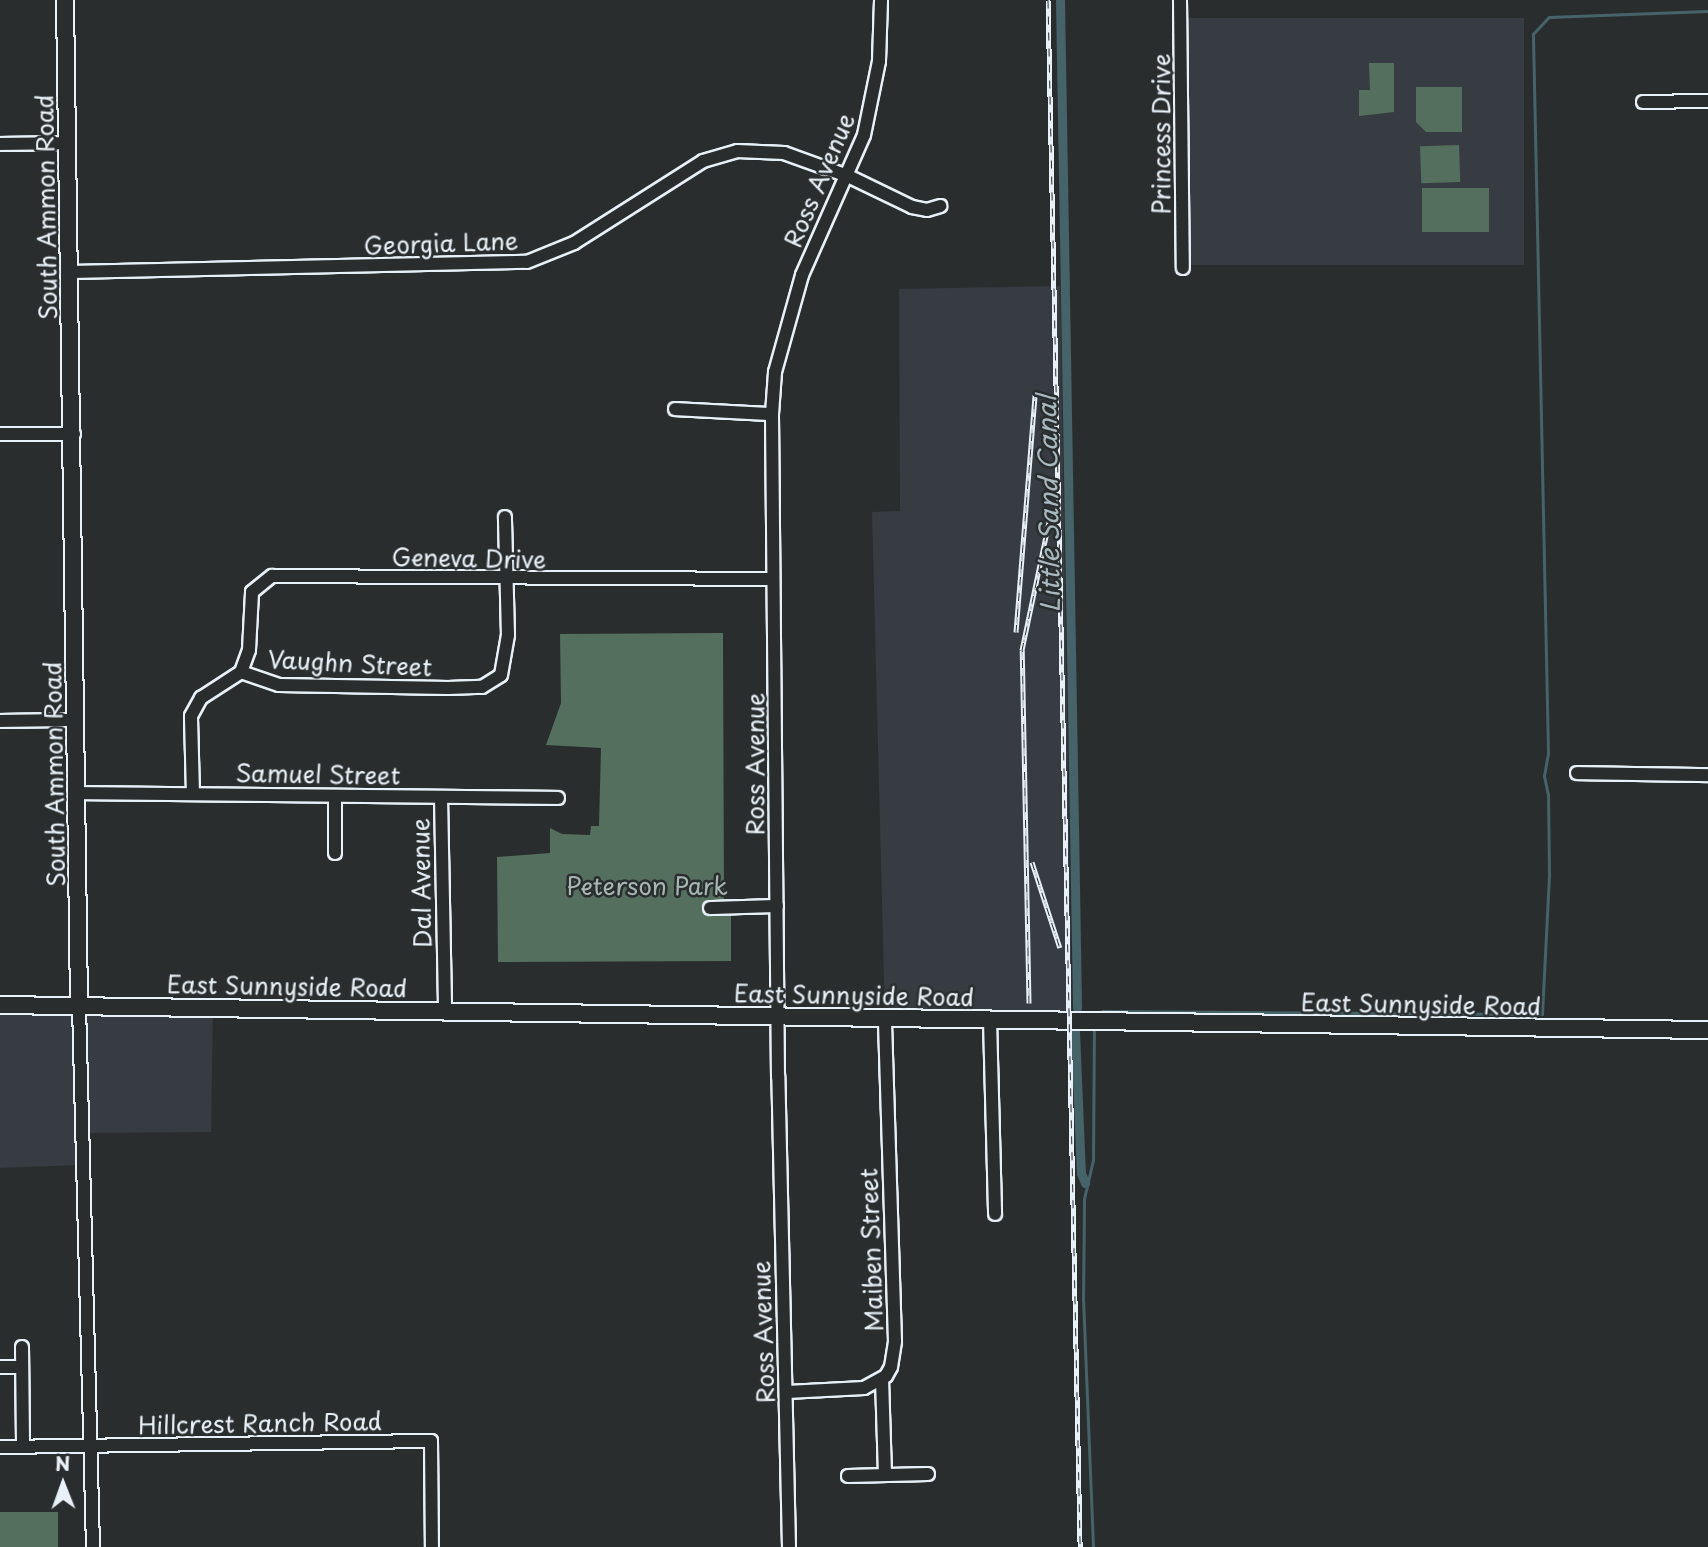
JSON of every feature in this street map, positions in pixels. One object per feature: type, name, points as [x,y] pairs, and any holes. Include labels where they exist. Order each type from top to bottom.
[{"type":"main road","name":"South Ammon Road","points":[[65,0],[74,434],[79,1005]]},
{"type":"main road","name":"East Sunnyside Road","points":[[0,1005],[1708,1030]]},
{"type":"street","name":"Ross Avenue","points":[[789,1547],[787,1392],[781,1266],[781,1017],[777,906],[772,414],[775,372],[802,275],[848,176],[874,97],[881,0]]},
{"type":"street","name":"Princess Drive","points":[[1180,0],[1184,268]]},
{"type":"street","points":[[1643,102],[1708,101]]},
{"type":"street","points":[[0,144],[68,144]]},
{"type":"street","name":"Georgia Lane","points":[[71,272],[520,264],[574,243],[722,153],[784,153],[848,176],[912,207],[927,210],[940,206]]},
{"type":"street","points":[[675,409],[772,414]]},
{"type":"street","points":[[0,434],[74,434]]},
{"type":"street","points":[[505,517],[506,580]]},
{"type":"street","name":"Geneva Drive","points":[[241,672],[249,650],[252,592],[272,576],[506,580],[773,579]]},
{"type":"street","name":"Vaughn Street","points":[[193,794],[191,716],[201,698],[241,672],[279,685],[482,687],[501,675],[507,659],[506,580]]},
{"type":"street","points":[[0,721],[76,720]]},
{"type":"street","points":[[1577,773],[1708,775]]},
{"type":"street","name":"Samuel Street","points":[[76,793],[558,798]]},
{"type":"street","points":[[335,796],[335,853]]},
{"type":"street","name":"Dal Avenue","points":[[441,797],[445,1011]]},
{"type":"street","points":[[710,908],[777,906]]},
{"type":"street","name":"South Ammon Road","points":[[79,1005],[93,1547]]},
{"type":"street","name":"Maiben Street","points":[[882,1379],[891,1367],[895,1342],[885,1019]]},
{"type":"street","points":[[990,1020],[995,1213]]},
{"type":"street","points":[[22,1347],[23,1447]]},
{"type":"street","points":[[0,1367],[22,1367]]},
{"type":"street","points":[[787,1392],[864,1388],[882,1379],[885,1475]]},
{"type":"street","name":"Hillcrest Ranch Road","points":[[0,1447],[431,1441],[432,1547]]},
{"type":"street","points":[[848,1476],[928,1474]]},
{"type":"shaded area","points":[[1181,18],[1524,18],[1524,265],[1181,265]]},
{"type":"shaded area","points":[[1060,286],[1072,1022],[885,1019],[872,512],[900,511],[899,289]]},
{"type":"shaded area","points":[[0,1005],[213,1007],[211,1132],[84,1133],[80,1165],[0,1168]]},
{"type":"green space","points":[[1369,63],[1394,63],[1394,112],[1359,116],[1359,90],[1370,90]]},
{"type":"green space","points":[[1416,87],[1462,87],[1462,132],[1426,132],[1416,122]]},
{"type":"green space","points":[[1459,145],[1460,182],[1421,183],[1420,146]]},
{"type":"green space","points":[[1422,188],[1489,188],[1489,232],[1422,232]]},
{"type":"green space","name":"Peterson Park","points":[[723,633],[724,900],[731,900],[731,961],[498,962],[497,857],[550,853],[550,828],[562,834],[590,835],[591,826],[599,826],[601,748],[546,745],[561,703],[560,634]]},
{"type":"green space","points":[[0,1512],[58,1512],[58,1547],[0,1547]]},
{"type":"waterway","name":"Little Sand Canal","points":[[1060,0],[1077,1008]]},
{"type":"waterway","points":[[1095,1015],[1103,1011],[1542,1014],[1549,874],[1548,795],[1544,776],[1548,753],[1533,34],[1549,17],[1708,11]]},
{"type":"waterway","points":[[1093,1547],[1083,1301],[1084,1199],[1093,1161],[1094,1030]]},
{"type":"waterway","points":[[1075,1031],[1081,1173],[1085,1183]]},
{"type":"railway","points":[[1048,0],[1080,1547]]},
{"type":"railway","points":[[1016,632],[1035,395]]},
{"type":"railway","points":[[1029,1003],[1022,650],[1052,508]]},
{"type":"railway","points":[[1032,862],[1060,948]]}]
